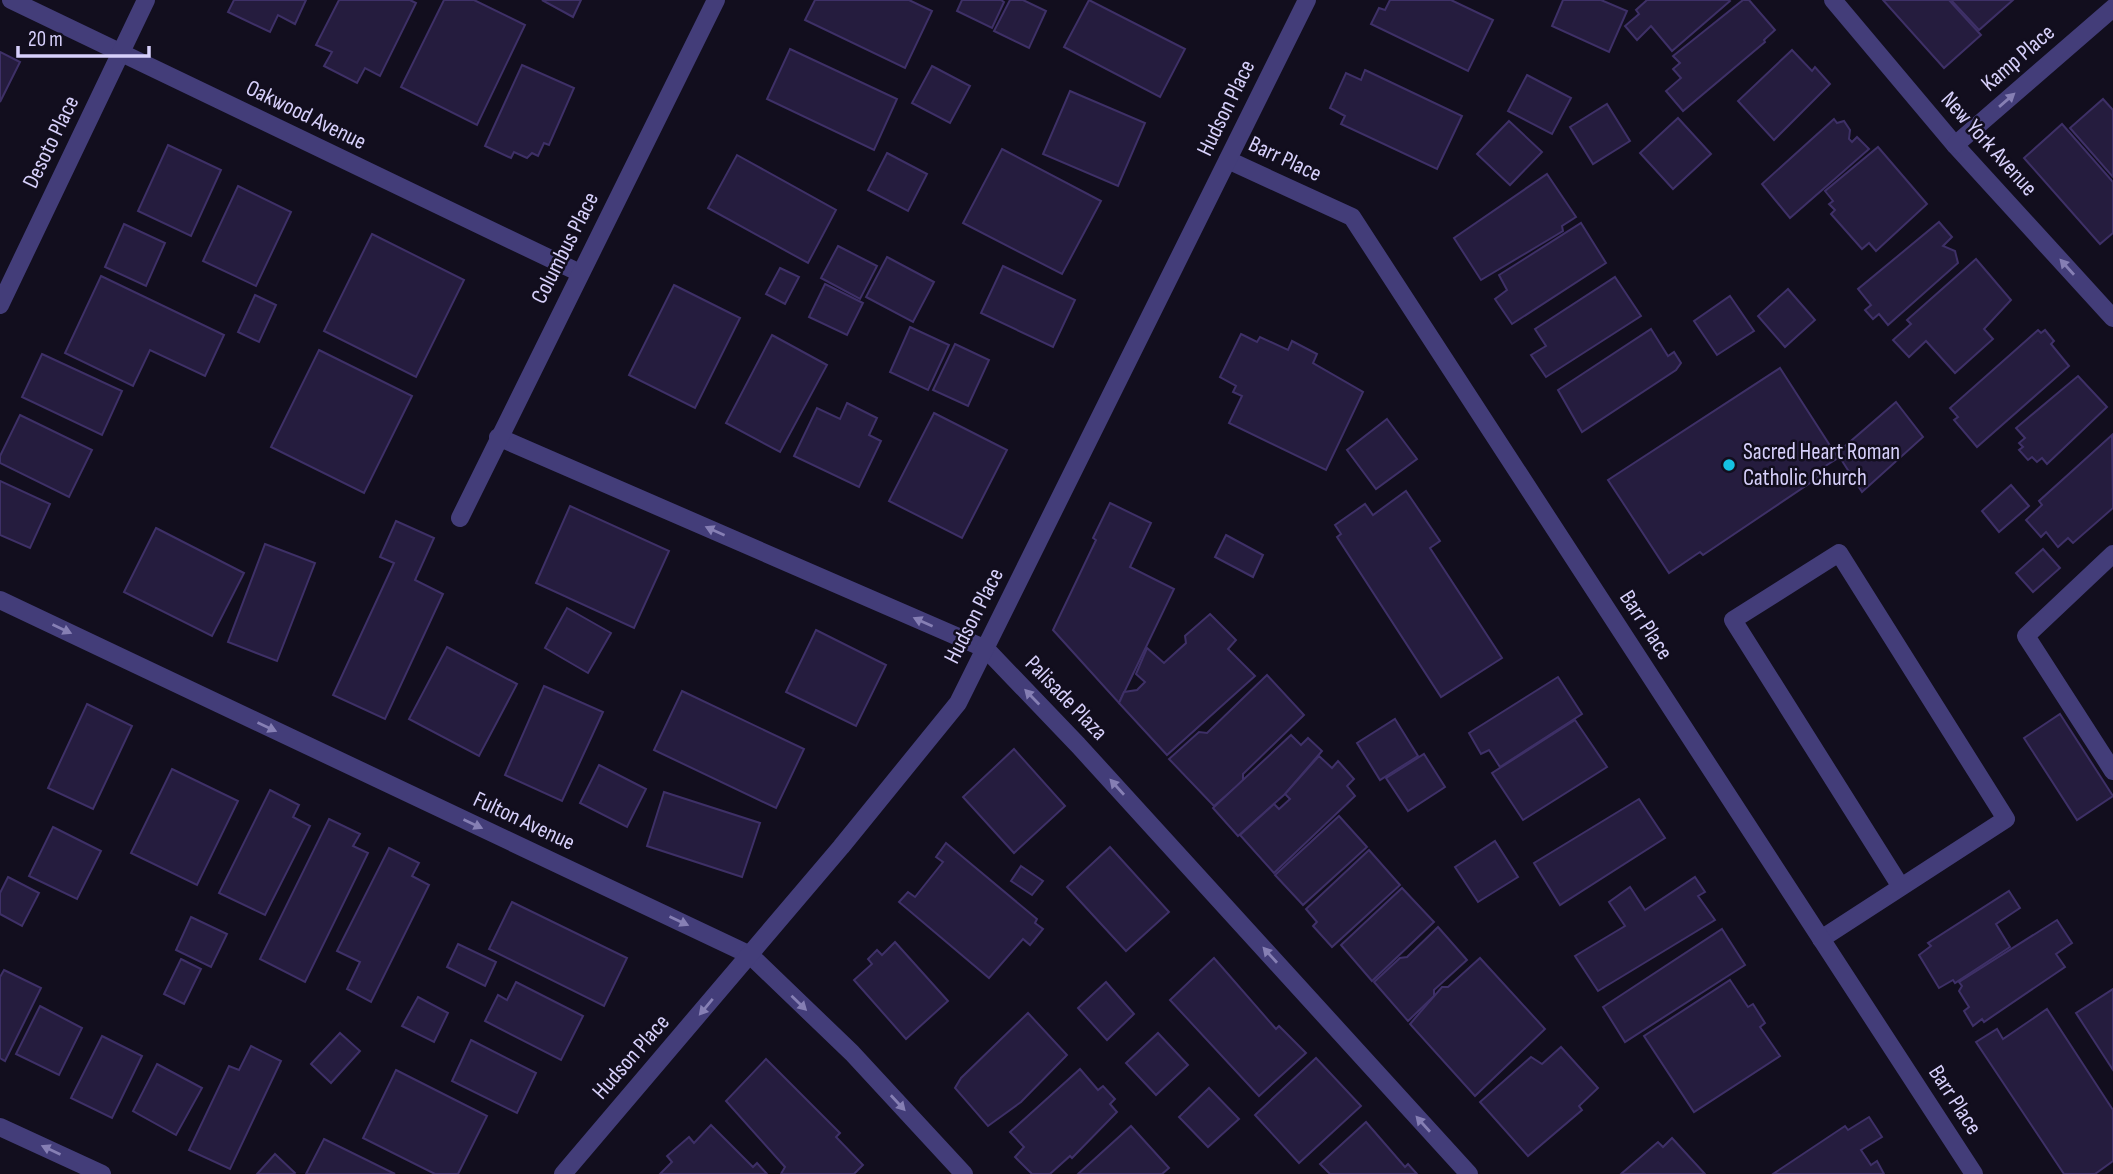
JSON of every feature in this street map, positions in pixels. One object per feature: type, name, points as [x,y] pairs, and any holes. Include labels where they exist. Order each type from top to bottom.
[{"type":"street","name":"Oakwood Avenue","points":[[10,0],[580,273]]},
{"type":"street","name":"Desoto Place","points":[[0,304],[146,0]]},
{"type":"street","name":"Columbus Place","points":[[460,518],[716,0]]},
{"type":"street","name":"Hudson Place","points":[[563,1174],[750,955],[958,703],[1307,0]]},
{"type":"street","name":"New York Avenue","points":[[1833,0],[1955,145],[2113,318]]},
{"type":"street","name":"Kamp Place","points":[[1955,145],[2113,8]]},
{"type":"street","name":"Barr Place","points":[[1228,160],[1352,217],[1974,1174]]},
{"type":"street","name":"Palisade Plaza","points":[[498,437],[986,649],[1088,755],[1469,1174]]},
{"type":"street","points":[[1821,939],[2006,819],[1839,553],[1733,620],[1901,887]]},
{"type":"street","points":[[2113,554],[2026,636],[2113,771]]},
{"type":"street","name":"Fulton Avenue","points":[[0,600],[750,955],[852,1053],[964,1174]]},
{"type":"street","points":[[0,1127],[102,1174]]},
{"type":"building","points":[[234,0],[306,0],[295,24],[278,15],[270,32],[228,12]]},
{"type":"building","points":[[339,0],[410,0],[416,3],[380,76],[365,68],[357,83],[324,66],[332,52],[316,45]]},
{"type":"building","points":[[444,0],[474,0],[525,25],[477,125],[401,87]]},
{"type":"building","points":[[542,0],[581,0],[573,17]]},
{"type":"building","points":[[815,0],[909,0],[932,11],[905,68],[805,20]]},
{"type":"building","points":[[962,0],[1004,2],[992,28],[957,11]]},
{"type":"building","points":[[1010,0],[1023,0],[1046,11],[1029,48],[994,31]]},
{"type":"building","points":[[1089,0],[1185,49],[1160,97],[1064,47]]},
{"type":"building","points":[[1390,0],[1451,0],[1493,20],[1468,71],[1371,24],[1379,8],[1385,10]]},
{"type":"building","points":[[1563,0],[1601,0],[1627,11],[1609,52],[1552,26]]},
{"type":"building","points":[[1647,0],[1730,1],[1672,51],[1651,26],[1637,40],[1625,26],[1639,14],[1636,10]]},
{"type":"building","points":[[1743,0],[1749,0],[1775,30],[1765,42],[1683,111],[1666,91],[1681,78],[1673,69],[1680,63],[1673,56]]},
{"type":"building","points":[[1883,0],[1949,0],[1981,35],[1944,68]]},
{"type":"building","points":[[1951,0],[2013,0],[1979,30]]},
{"type":"building","points":[[790,49],[897,99],[874,150],[767,99]]},
{"type":"building","points":[[1792,50],[1812,71],[1815,67],[1830,84],[1774,140],[1738,101]]},
{"type":"building","points":[[0,52],[20,62],[0,102]]},
{"type":"building","points":[[522,65],[574,88],[549,145],[544,143],[538,156],[532,153],[527,158],[514,152],[511,158],[485,146]]},
{"type":"building","points":[[932,66],[970,86],[950,123],[912,103]]},
{"type":"building","points":[[1365,70],[1462,116],[1437,169],[1341,124],[1345,116],[1330,108],[1346,73],[1361,80]]},
{"type":"building","points":[[1527,75],[1571,98],[1552,134],[1508,111]]},
{"type":"building","points":[[1070,91],[1145,123],[1118,186],[1043,154]]},
{"type":"building","points":[[2103,99],[2113,110],[2113,177],[2070,128]]},
{"type":"building","points":[[1607,104],[1630,141],[1593,164],[1570,127]]},
{"type":"building","points":[[1678,118],[1711,154],[1673,189],[1640,153]]},
{"type":"building","points":[[1834,119],[1837,123],[1844,121],[1850,130],[1849,139],[1852,142],[1857,137],[1869,149],[1790,218],[1762,184]]},
{"type":"building","points":[[1509,121],[1542,152],[1510,185],[1477,154]]},
{"type":"building","points":[[2062,124],[2113,182],[2113,233],[2100,244],[2024,158]]},
{"type":"building","points":[[168,145],[221,170],[191,236],[138,211]]},
{"type":"building","points":[[1878,147],[1927,204],[1876,251],[1869,243],[1862,249],[1831,214],[1835,210],[1829,204],[1833,201],[1825,191]]},
{"type":"building","points":[[1002,149],[1101,201],[1062,274],[963,223]]},
{"type":"building","points":[[887,153],[927,174],[908,211],[868,190]]},
{"type":"building","points":[[737,155],[836,210],[808,263],[708,208]]},
{"type":"building","points":[[1547,174],[1576,217],[1562,226],[1563,231],[1481,280],[1454,238]]},
{"type":"building","points":[[238,186],[291,212],[256,286],[203,261]]},
{"type":"building","points":[[1939,222],[1952,237],[1943,246],[1955,251],[1958,263],[1888,325],[1879,314],[1873,319],[1865,310],[1871,305],[1858,289]]},
{"type":"building","points":[[1581,223],[1606,263],[1512,324],[1495,299],[1507,290],[1499,275]]},
{"type":"building","points":[[124,224],[165,243],[146,286],[105,267]]},
{"type":"building","points":[[372,234],[464,280],[416,377],[324,331]]},
{"type":"building","points":[[838,246],[877,266],[860,299],[821,278]]},
{"type":"building","points":[[887,257],[934,282],[913,322],[866,297]]},
{"type":"building","points":[[1976,259],[2011,300],[1984,329],[1993,339],[1955,373],[1926,341],[1909,357],[1893,340],[1911,324],[1907,320]]},
{"type":"building","points":[[1003,266],[1075,300],[1053,347],[981,313]]},
{"type":"building","points":[[780,268],[799,277],[785,304],[766,294]]},
{"type":"building","points":[[101,276],[224,335],[205,376],[150,350],[133,386],[65,353]]},
{"type":"building","points":[[1615,277],[1641,316],[1546,377],[1531,355],[1546,346],[1535,329]]},
{"type":"building","points":[[825,284],[863,303],[847,335],[809,317]]},
{"type":"building","points":[[674,285],[740,318],[695,408],[629,375]]},
{"type":"building","points":[[1788,289],[1815,320],[1785,347],[1758,316]]},
{"type":"building","points":[[255,295],[276,305],[259,342],[238,332]]},
{"type":"building","points":[[1730,296],[1754,331],[1717,355],[1694,321]]},
{"type":"building","points":[[910,327],[949,345],[928,390],[890,372]]},
{"type":"building","points":[[1651,329],[1668,356],[1674,352],[1681,363],[1676,370],[1582,432],[1558,390]]},
{"type":"building","points":[[2038,330],[2041,333],[2045,330],[2054,341],[2051,344],[2069,366],[1977,447],[1954,420],[1958,417],[1950,408]]},
{"type":"building","points":[[1241,334],[1257,342],[1260,337],[1288,350],[1292,341],[1317,354],[1313,363],[1363,392],[1326,470],[1229,423],[1242,396],[1233,392],[1236,386],[1220,377]]},
{"type":"building","points":[[772,335],[827,365],[780,452],[726,423]]},
{"type":"building","points":[[955,344],[989,360],[968,406],[933,390]]},
{"type":"building","points":[[319,350],[412,396],[364,493],[271,447]]},
{"type":"building","points":[[42,354],[122,391],[102,435],[22,397]]},
{"type":"building","name":"Sacred Heart Roman Catholic Church","points":[[1780,368],[1838,458],[1816,472],[1819,477],[1703,555],[1700,552],[1669,573],[1608,480]]},
{"type":"building","points":[[2078,376],[2107,407],[2047,464],[2042,458],[2037,462],[2032,457],[2028,460],[2019,450],[2023,447],[2019,443],[2025,438],[2016,428]]},
{"type":"building","points":[[1896,402],[1923,437],[1862,492],[1837,453]]},
{"type":"building","points":[[847,403],[877,418],[869,435],[881,441],[859,487],[794,456],[817,408],[840,419]]},
{"type":"building","points":[[934,413],[1007,450],[962,538],[889,501]]},
{"type":"building","points":[[20,415],[92,450],[69,497],[0,463],[0,456]]},
{"type":"building","points":[[1387,419],[1417,459],[1376,489],[1347,450]]},
{"type":"building","points":[[2112,435],[2113,508],[2073,543],[2068,538],[2058,547],[2046,532],[2041,537],[2026,520],[2042,505],[2039,501]]},
{"type":"building","points":[[0,481],[50,504],[30,548],[0,535]]},
{"type":"building","points":[[2011,485],[2029,506],[1999,532],[1982,511]]},
{"type":"building","points":[[1406,491],[1440,541],[1430,548],[1502,658],[1441,697],[1337,537],[1341,534],[1335,525],[1365,504],[1373,515]]},
{"type":"building","points":[[1110,503],[1151,523],[1130,567],[1174,589],[1119,703],[1053,630],[1096,540],[1093,538]]},
{"type":"building","points":[[570,506],[669,551],[634,628],[536,583]]},
{"type":"building","points":[[396,521],[434,538],[415,580],[443,594],[385,719],[333,695],[394,563],[380,557]]},
{"type":"building","points":[[156,528],[244,573],[212,636],[124,592]]},
{"type":"building","points":[[1226,535],[1263,555],[1253,577],[1215,557]]},
{"type":"building","points":[[265,544],[315,563],[277,661],[228,642]]},
{"type":"building","points":[[2043,549],[2060,568],[2033,592],[2016,573]]},
{"type":"building","points":[[567,608],[611,633],[588,673],[545,648]]},
{"type":"building","points":[[1210,614],[1236,640],[1228,649],[1255,676],[1167,755],[1119,703],[1124,692],[1137,690],[1145,682],[1136,674],[1147,648],[1164,663],[1186,643],[1185,636]]},
{"type":"building","points":[[816,630],[886,665],[856,726],[786,692]]},
{"type":"building","points":[[447,647],[517,684],[479,756],[409,719]]},
{"type":"building","points":[[1267,675],[1304,715],[1243,774],[1243,781],[1214,806],[1169,759],[1199,732],[1207,733]]},
{"type":"building","points":[[1558,677],[1582,714],[1500,767],[1489,750],[1481,754],[1469,733]]},
{"type":"building","points":[[544,686],[603,712],[562,801],[505,775]]},
{"type":"building","points":[[682,691],[804,749],[776,808],[654,750]]},
{"type":"building","points":[[87,704],[132,726],[93,809],[48,788]]},
{"type":"building","points":[[2060,714],[2113,796],[2077,820],[2024,738]]},
{"type":"building","points":[[1395,719],[1418,756],[1380,780],[1357,743]]},
{"type":"building","points":[[1575,720],[1607,767],[1523,820],[1492,773]]},
{"type":"building","points":[[1291,735],[1301,745],[1308,738],[1322,751],[1285,794],[1238,836],[1213,808]]},
{"type":"building","points":[[1014,749],[1065,806],[1014,853],[963,797]]},
{"type":"building","points":[[1424,754],[1445,787],[1408,811],[1386,778]]},
{"type":"building","points":[[1319,756],[1332,768],[1338,761],[1354,779],[1347,786],[1355,796],[1274,873],[1240,835],[1274,804],[1279,809],[1290,799],[1285,794]]},
{"type":"building","points":[[599,765],[646,789],[627,827],[580,803]]},
{"type":"building","points":[[172,769],[238,801],[197,885],[131,853]]},
{"type":"building","points":[[270,790],[299,805],[293,817],[310,826],[265,915],[219,893]]},
{"type":"building","points":[[664,792],[760,823],[742,877],[647,846]]},
{"type":"building","points":[[1639,799],[1665,838],[1560,905],[1534,863]]},
{"type":"building","points":[[1339,816],[1367,847],[1303,905],[1275,875]]},
{"type":"building","points":[[329,819],[360,834],[353,846],[368,853],[305,982],[260,959]]},
{"type":"building","points":[[53,827],[101,851],[77,899],[29,876]]},
{"type":"building","points":[[1495,841],[1518,877],[1478,902],[1455,867]]},
{"type":"building","points":[[946,843],[1037,919],[1035,923],[1043,929],[1030,945],[1023,939],[989,978],[899,902],[908,892],[915,897],[943,862],[936,857]]},
{"type":"building","points":[[1110,847],[1169,912],[1126,951],[1067,887]]},
{"type":"building","points":[[389,848],[419,863],[412,876],[429,885],[371,1002],[347,989],[360,962],[337,951]]},
{"type":"building","points":[[1369,850],[1400,885],[1332,947],[1313,926],[1317,922],[1306,909]]},
{"type":"building","points":[[1021,866],[1043,881],[1032,895],[1011,881]]},
{"type":"building","points":[[8,877],[39,893],[22,926],[0,914],[0,893]]},
{"type":"building","points":[[1695,877],[1705,892],[1698,896],[1715,920],[1598,991],[1575,956],[1625,926],[1609,902],[1630,887],[1645,910]]},
{"type":"building","points":[[1402,888],[1434,922],[1372,981],[1341,945]]},
{"type":"building","points":[[2009,891],[2020,908],[1996,924],[2010,947],[1955,983],[1953,980],[1939,988],[1919,955],[1931,946],[1928,943]]},
{"type":"building","points":[[512,902],[627,958],[604,1006],[489,949]]},
{"type":"building","points":[[191,917],[227,934],[211,967],[176,950]]},
{"type":"building","points":[[2057,920],[2072,943],[2056,954],[2065,967],[1984,1022],[1982,1019],[1973,1026],[1964,1011],[1969,1007],[1959,991],[1962,986],[1959,982]]},
{"type":"building","points":[[1438,927],[1467,960],[1434,990],[1434,996],[1408,1021],[1374,982],[1400,958],[1407,957]]},
{"type":"building","points":[[1722,929],[1745,965],[1625,1042],[1603,1007]]},
{"type":"building","points":[[895,942],[948,1001],[906,1039],[854,980],[872,964],[868,959],[877,950],[882,955]]},
{"type":"building","points":[[458,944],[496,962],[485,986],[447,967]]},
{"type":"building","points":[[1214,958],[1276,1029],[1279,1026],[1306,1053],[1259,1096],[1170,1000]]},
{"type":"building","points":[[1480,958],[1545,1029],[1475,1096],[1410,1024],[1442,987],[1448,987]]},
{"type":"building","points":[[181,959],[201,969],[184,1004],[164,994]]},
{"type":"building","points":[[4,970],[41,988],[5,1061],[0,1058],[0,977]]},
{"type":"building","points":[[1730,980],[1748,1007],[1753,1004],[1765,1023],[1760,1027],[1780,1056],[1694,1112],[1644,1036]]},
{"type":"building","points":[[516,982],[583,1016],[561,1060],[485,1021],[498,995],[507,1000]]},
{"type":"building","points":[[1106,982],[1134,1014],[1107,1040],[1078,1008]]},
{"type":"building","points":[[2113,989],[2113,1070],[2076,1013]]},
{"type":"building","points":[[418,997],[448,1013],[434,1042],[402,1026]]},
{"type":"building","points":[[40,1006],[82,1028],[59,1075],[16,1054]]},
{"type":"building","points":[[2047,1009],[2113,1110],[2113,1161],[2095,1174],[2064,1174],[1976,1042],[1997,1029],[2003,1039]]},
{"type":"building","points":[[1028,1013],[1067,1055],[1021,1102],[988,1126],[955,1088],[961,1078]]},
{"type":"building","points":[[340,1033],[360,1051],[331,1083],[311,1064]]},
{"type":"building","points":[[1158,1033],[1188,1065],[1156,1095],[1126,1063]]},
{"type":"building","points":[[102,1036],[142,1056],[112,1118],[71,1098]]},
{"type":"building","points":[[471,1040],[536,1073],[517,1113],[452,1081]]},
{"type":"building","points":[[251,1046],[281,1061],[230,1169],[189,1150],[229,1066],[239,1070]]},
{"type":"building","points":[[1561,1047],[1598,1088],[1579,1106],[1582,1110],[1528,1156],[1480,1102],[1531,1057],[1542,1064]]},
{"type":"building","points":[[1316,1058],[1361,1106],[1299,1163],[1255,1115]]},
{"type":"building","points":[[766,1059],[840,1133],[836,1137],[863,1165],[854,1174],[781,1174],[785,1167],[726,1101]]},
{"type":"building","points":[[157,1064],[202,1088],[176,1135],[133,1111]]},
{"type":"building","points":[[1080,1069],[1098,1090],[1103,1086],[1115,1099],[1110,1104],[1117,1112],[1072,1158],[1070,1156],[1050,1174],[1032,1174],[1015,1157],[1024,1147],[1010,1132]]},
{"type":"building","points":[[396,1070],[487,1116],[458,1174],[435,1174],[363,1138]]},
{"type":"building","points":[[1209,1088],[1239,1119],[1208,1147],[1179,1117]]},
{"type":"building","points":[[1869,1117],[1882,1137],[1861,1150],[1871,1165],[1877,1161],[1884,1174],[1773,1174],[1845,1126],[1848,1130]]},
{"type":"building","points":[[1366,1122],[1405,1167],[1408,1164],[1417,1174],[1330,1174],[1320,1164]]},
{"type":"building","points":[[711,1125],[753,1167],[757,1163],[767,1174],[660,1174],[672,1162],[667,1156],[689,1137],[694,1143]]},
{"type":"building","points":[[1131,1126],[1169,1168],[1162,1174],[1078,1174]]},
{"type":"building","points":[[1672,1138],[1705,1174],[1621,1174],[1658,1142],[1663,1147]]},
{"type":"building","points":[[324,1139],[395,1174],[306,1174]]},
{"type":"building","points":[[275,1154],[295,1173],[294,1174],[257,1174]]},
{"type":"place","name":"Sacred Heart Roman Catholic Church","points":[[1729,465]]}]
